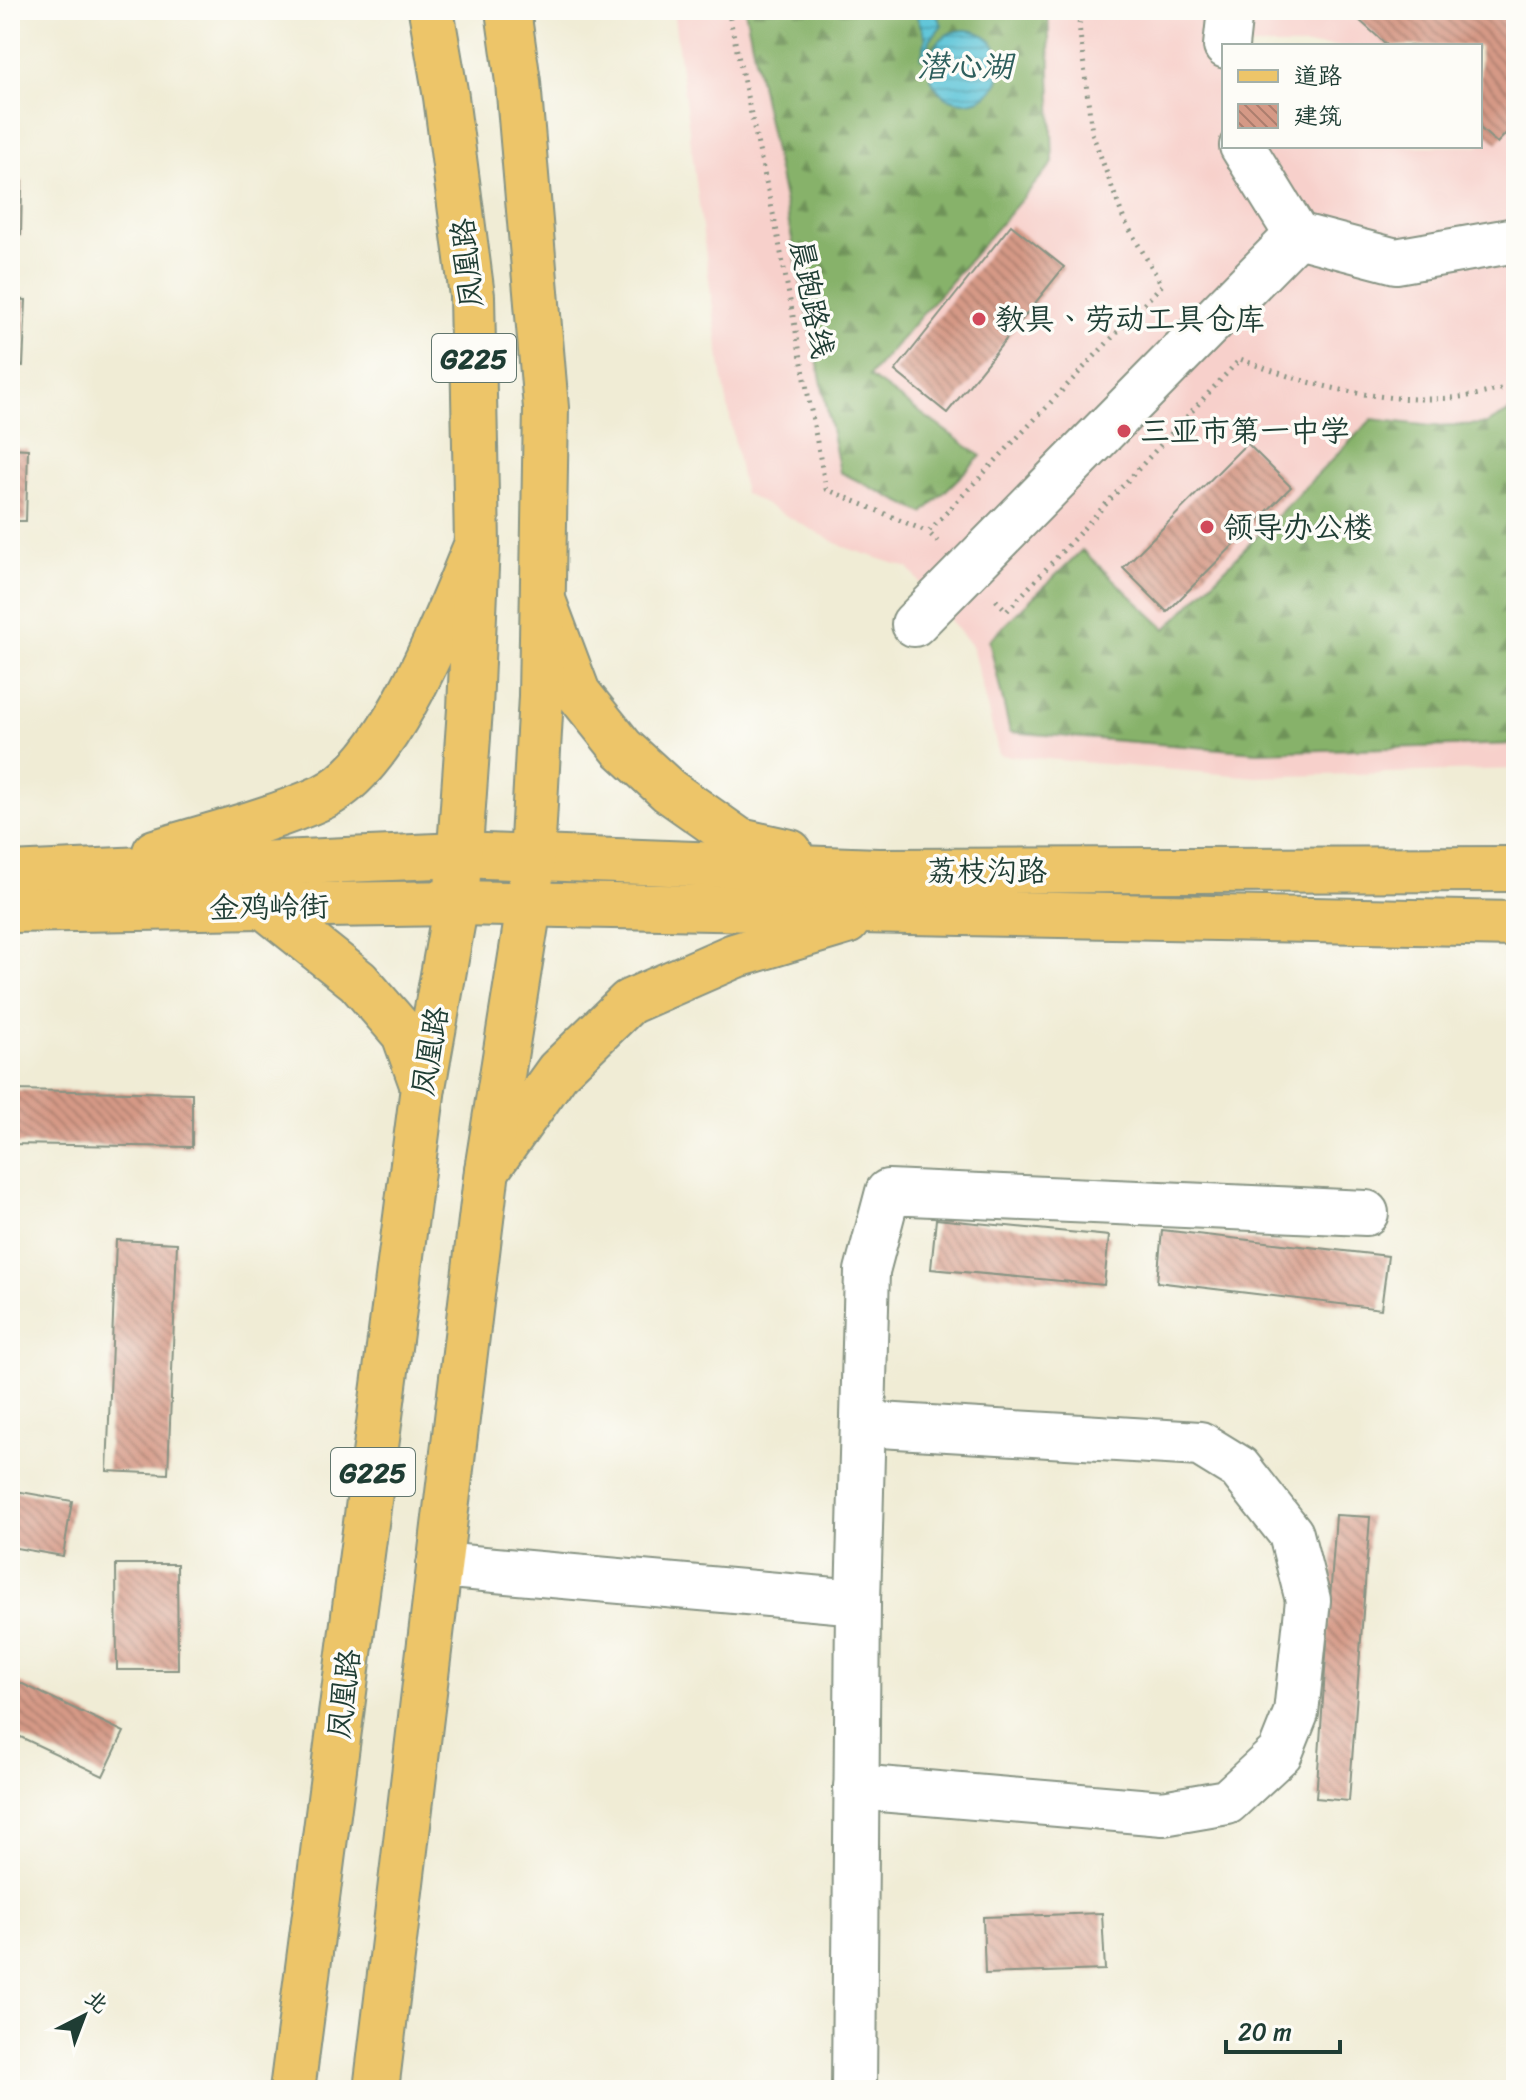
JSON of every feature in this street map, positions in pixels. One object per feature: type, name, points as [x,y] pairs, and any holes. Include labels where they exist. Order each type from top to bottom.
[{"type":"main road","name":"凤凰路","points":[[292,2090],[423,1087],[456,903],[477,544],[472,296],[446,97],[431,10]]},
{"type":"main road","name":"G225","points":[[376,2090],[487,1170],[529,906],[543,600],[546,408],[518,82],[508,10]]},
{"type":"main road","points":[[96,870],[325,796],[365,762],[411,694],[477,544]]},
{"type":"main road","points":[[543,600],[578,693],[622,748],[669,791],[740,841],[882,890]]},
{"type":"main road","name":"荔枝沟路","points":[[459,855],[532,858],[882,890],[1516,924]]},
{"type":"main road","name":"金鸡岭街","points":[[10,875],[459,855]]},
{"type":"main road","name":"荔枝沟路","points":[[529,906],[882,890],[1516,869]]},
{"type":"main road","points":[[487,1170],[558,1071],[629,1002],[882,890]]},
{"type":"main road","name":"金鸡岭街","points":[[10,910],[456,903],[529,906]]},
{"type":"main road","points":[[265,907],[358,981],[404,1034],[423,1087]]},
{"type":"street","points":[[1226,44],[1230,10]]},
{"type":"street","points":[[1243,148],[1297,235],[1396,261],[1516,240]]},
{"type":"street","points":[[914,624],[1297,235]]},
{"type":"street","points":[[854,2090],[858,1602],[867,1271],[888,1192],[1366,1213]]},
{"type":"street","points":[[856,1787],[1163,1813],[1227,1802],[1280,1753],[1296,1713],[1308,1600],[1291,1534],[1239,1468],[1200,1444],[863,1424]]},
{"type":"street","points":[[439,1565],[858,1602]]},
{"type":"path","name":"晨跑路线","points":[[728,10],[776,227],[826,489],[928,532]]},
{"type":"path","points":[[1081,10],[1079,25],[1092,133],[1124,220],[1162,285],[928,532],[1007,611],[1240,359],[1298,382],[1379,398],[1487,395],[1516,384]]},
{"type":"shaded area","name":"三亚市第一中学","points":[[673,10],[1516,10],[1516,769],[1257,777],[999,755],[972,647],[908,568],[844,547],[744,493],[721,369]]},
{"type":"green space","points":[[745,10],[1048,10],[1053,163],[869,376],[981,456],[923,513],[840,472]]},
{"type":"green space","points":[[1516,408],[1516,744],[1258,752],[1010,732],[989,640],[1082,550],[1166,629],[1372,419],[1431,426],[1487,424]]},
{"type":"water","name":"潜心湖","points":[[914,10],[934,10],[942,25],[930,40],[927,60],[921,58],[926,38]]},
{"type":"water","name":"潜心湖","points":[[965,30],[991,40],[1001,66],[991,92],[965,102],[939,92],[929,66],[939,40]]},
{"type":"building","points":[[1348,10],[1516,10],[1516,133],[1511,128],[1497,143],[1482,130],[1482,44],[1386,44]]},
{"type":"building","points":[[10,181],[22,181],[21,235],[10,234]]},
{"type":"building","name":"教具、劳动工具仓库","points":[[1011,225],[1064,267],[947,413],[895,371]]},
{"type":"building","points":[[10,299],[26,300],[23,366],[10,365]]},
{"type":"building","name":"领导办公楼","points":[[1247,443],[1291,487],[1167,612],[1123,568]]},
{"type":"building","points":[[10,448],[28,449],[26,521],[10,521]]},
{"type":"building","points":[[10,1090],[192,1093],[192,1147],[10,1144]]},
{"type":"building","points":[[936,1219],[1109,1236],[1104,1285],[931,1269]]},
{"type":"building","points":[[1162,1230],[1388,1256],[1381,1309],[1157,1282]]},
{"type":"building","points":[[116,1240],[177,1243],[168,1474],[107,1471]]},
{"type":"building","points":[[10,1490],[72,1501],[63,1556],[10,1547]]},
{"type":"building","points":[[1336,1515],[1370,1517],[1349,1801],[1316,1798]]},
{"type":"building","points":[[116,1564],[177,1564],[178,1670],[117,1670]]},
{"type":"building","points":[[10,1678],[124,1732],[103,1776],[10,1732]]},
{"type":"building","points":[[1102,1913],[1105,1970],[985,1974],[983,1917]]},
{"type":"place","name":"教具、劳动工具仓库","points":[[979,319]]},
{"type":"place","name":"三亚市第一中学","points":[[1124,431]]},
{"type":"place","name":"领导办公楼","points":[[1207,527]]}]
